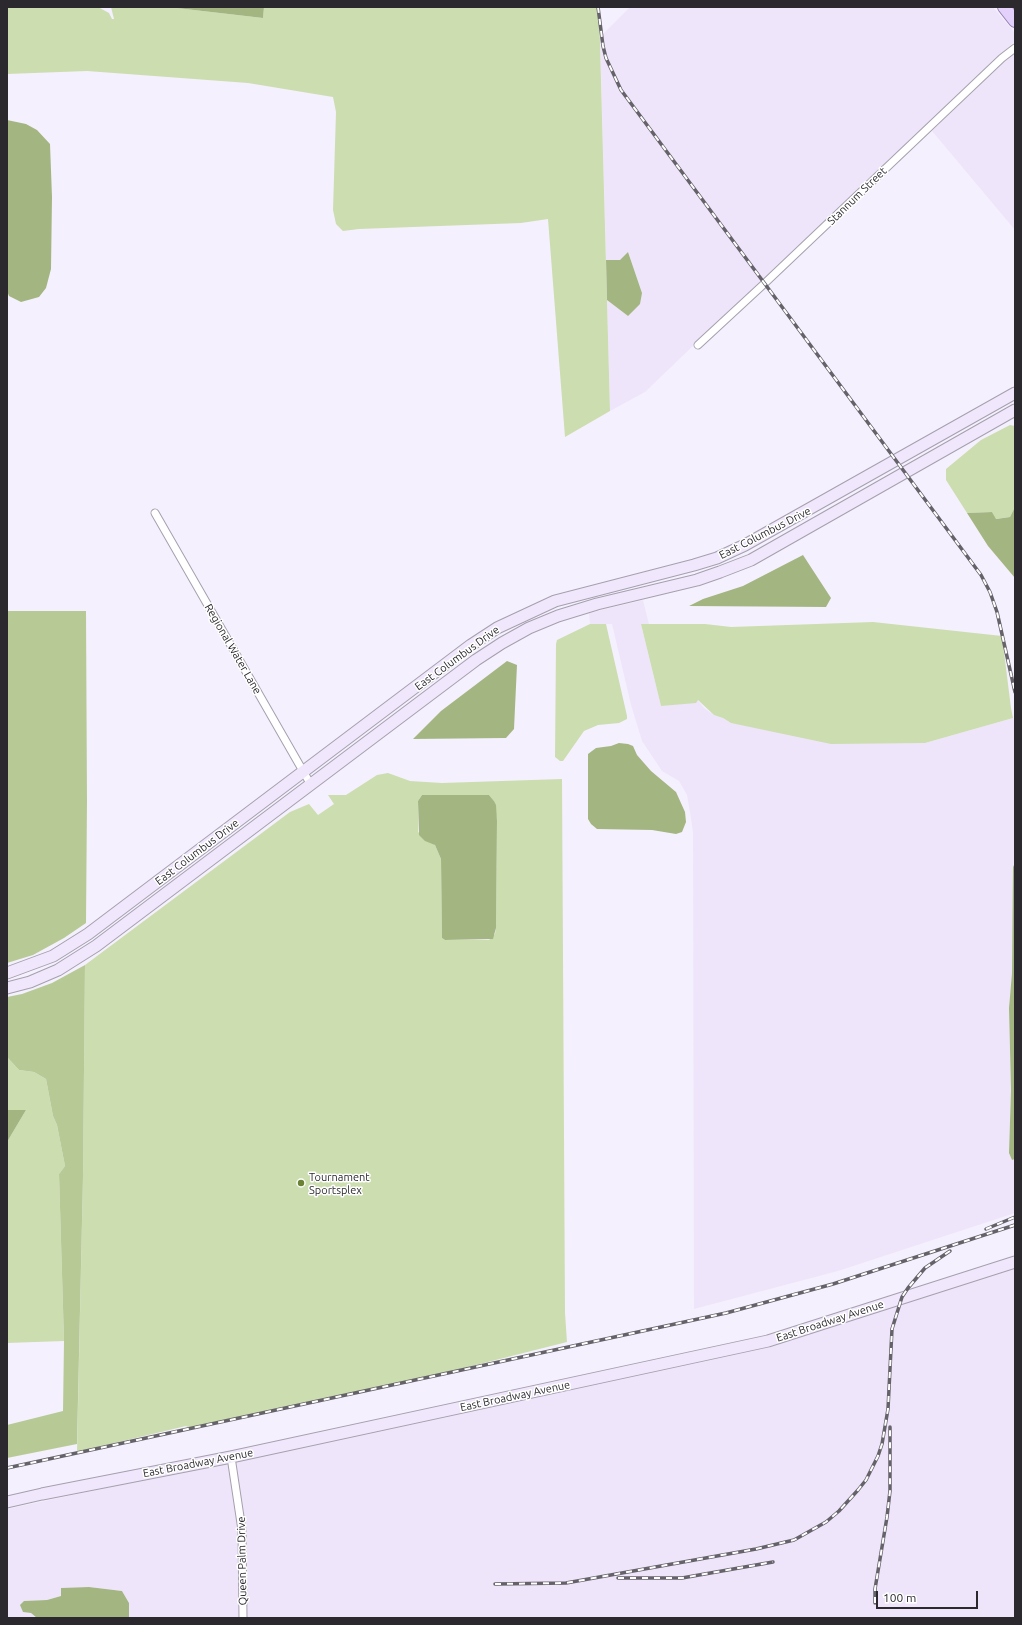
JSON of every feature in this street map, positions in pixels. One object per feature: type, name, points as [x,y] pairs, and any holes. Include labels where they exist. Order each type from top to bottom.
[{"type":"main road","points":[[1004,7],[1015,21]]},
{"type":"street","name":"Stannum Street","points":[[698,345],[1002,58],[1015,48]]},
{"type":"street","name":"East Columbus Drive","points":[[7,973],[53,956],[88,934],[471,645],[497,628],[555,601],[717,558],[745,545],[1015,393]]},
{"type":"street","name":"East Columbus Drive","points":[[7,988],[30,982],[58,970],[96,946],[476,660],[502,643],[529,628],[558,616],[697,580],[751,560],[1015,410]]},
{"type":"street","name":"Regional Water Lane","points":[[155,513],[311,785]]},
{"type":"street","points":[[611,586],[615,600]]},
{"type":"street","name":"East Broadway Avenue","points":[[7,1502],[231,1457],[768,1342],[1015,1262]]},
{"type":"street","name":"Queen Palm Drive","points":[[231,1457],[242,1522],[243,1618]]},
{"type":"shaded area","points":[[7,7],[98,7],[109,13],[112,19],[114,19],[111,7],[168,7],[263,18],[264,7],[599,7],[610,411],[565,437],[548,219],[521,223],[359,229],[343,231],[336,224],[333,210],[336,112],[333,97],[248,83],[87,71],[7,74]]},
{"type":"shaded area","points":[[168,7],[264,7],[263,18]]},
{"type":"shaded area","points":[[630,7],[993,7],[1015,33],[1015,41],[645,392],[610,411],[607,300],[628,316],[642,293],[628,252],[620,260],[606,260],[600,37]]},
{"type":"shaded area","points":[[1015,51],[1015,230],[932,131]]},
{"type":"shaded area","points":[[7,120],[26,124],[37,130],[50,144],[52,197],[51,269],[46,288],[39,297],[21,302],[9,296],[7,291]]},
{"type":"shaded area","points":[[628,252],[642,293],[640,304],[628,316],[607,300],[606,260],[620,260]]},
{"type":"shaded area","points":[[1010,425],[1015,426],[1015,507],[1010,517],[995,519],[992,512],[967,513],[946,480],[946,469],[981,440]]},
{"type":"shaded area","points":[[1015,507],[1015,578],[988,546],[967,513],[992,512],[996,519],[1010,517]]},
{"type":"shaded area","points":[[803,555],[831,598],[826,607],[689,606],[703,599],[743,586]]},
{"type":"shaded area","points":[[643,600],[649,624],[641,624],[661,706],[698,700],[704,708],[714,715],[731,723],[925,743],[1013,718],[1015,724],[1015,866],[1014,865],[1012,973],[1009,1008],[1011,1090],[1009,1153],[1012,1160],[1015,1159],[1015,1213],[838,1271],[694,1309],[693,833],[691,818],[687,795],[679,781],[662,771],[642,741],[631,705],[612,624],[590,624],[589,613]]},
{"type":"shaded area","points":[[7,611],[86,611],[87,801],[86,923],[64,938],[33,955],[7,963]]},
{"type":"shaded area","points":[[873,622],[1002,636],[1013,718],[925,743],[831,744],[731,723],[714,715],[698,700],[696,703],[661,706],[641,624],[705,624],[731,627]]},
{"type":"shaded area","points":[[590,624],[606,624],[627,719],[619,723],[598,725],[584,731],[563,761],[560,761],[555,757],[556,644],[557,640]]},
{"type":"shaded area","points":[[507,661],[517,665],[514,729],[506,738],[413,739],[441,711]]},
{"type":"shaded area","points":[[619,743],[633,746],[637,755],[651,771],[676,792],[685,812],[686,822],[682,832],[676,834],[652,830],[597,829],[591,824],[588,819],[588,754],[596,748],[611,746]]},
{"type":"shaded area","points":[[388,773],[410,781],[442,783],[562,779],[565,1313],[567,1342],[456,1370],[190,1428],[186,1426],[77,1452],[83,1177],[85,965],[290,812],[309,804],[318,815],[334,804],[328,795],[346,795],[377,775]],"holes":[[[422,795],[489,795],[494,801],[497,821],[495,934],[489,940],[445,940],[442,938],[441,859],[435,845],[418,832],[418,801]]]},
{"type":"shaded area","points":[[422,795],[489,795],[496,805],[496,928],[493,939],[445,940],[442,938],[441,859],[435,845],[425,841],[419,835],[418,801]]},
{"type":"shaded area","points":[[1014,865],[1015,1159],[1012,1160],[1009,1153],[1011,1090],[1009,1008],[1012,973]]},
{"type":"shaded area","points":[[85,965],[83,1177],[77,1444],[7,1458],[7,1425],[63,1411],[64,1341],[59,1174],[65,1166],[46,1079],[34,1072],[19,1070],[7,1057],[7,997],[22,994],[52,983]]},
{"type":"shaded area","points":[[7,1057],[19,1070],[34,1072],[46,1079],[53,1116],[57,1125],[65,1166],[59,1174],[64,1341],[7,1343],[7,1142],[26,1110],[7,1110]]},
{"type":"shaded area","points":[[7,1110],[26,1110],[7,1142]]},
{"type":"shaded area","points":[[1015,1266],[1015,1618],[246,1618],[246,1530],[235,1460],[768,1345]]},
{"type":"shaded area","points":[[228,1462],[239,1530],[239,1618],[129,1618],[129,1603],[122,1591],[89,1587],[62,1588],[61,1596],[47,1600],[24,1601],[31,1613],[37,1618],[7,1618],[7,1509]]},
{"type":"shaded area","points":[[89,1587],[122,1591],[129,1603],[129,1618],[37,1618],[31,1613],[23,1612],[20,1605],[24,1601],[47,1600],[61,1596],[61,1588]]},
{"type":"railway","points":[[598,7],[606,58],[621,90],[981,575],[990,592],[997,612],[1015,692]]},
{"type":"railway","points":[[986,1229],[1015,1217]]},
{"type":"railway","points":[[7,1468],[726,1313],[833,1284],[1015,1225]]},
{"type":"railway","points":[[495,1584],[566,1583],[756,1549],[794,1540],[826,1522],[839,1511],[866,1480],[878,1456],[882,1444],[888,1409],[892,1329],[902,1297],[925,1268],[950,1251]]},
{"type":"railway","points":[[875,1603],[875,1589],[890,1491],[890,1427]]},
{"type":"railway","points":[[618,1578],[682,1578],[773,1562]]},
{"type":"place","name":"Tournament Sportsplex","points":[[301,1183]]}]
